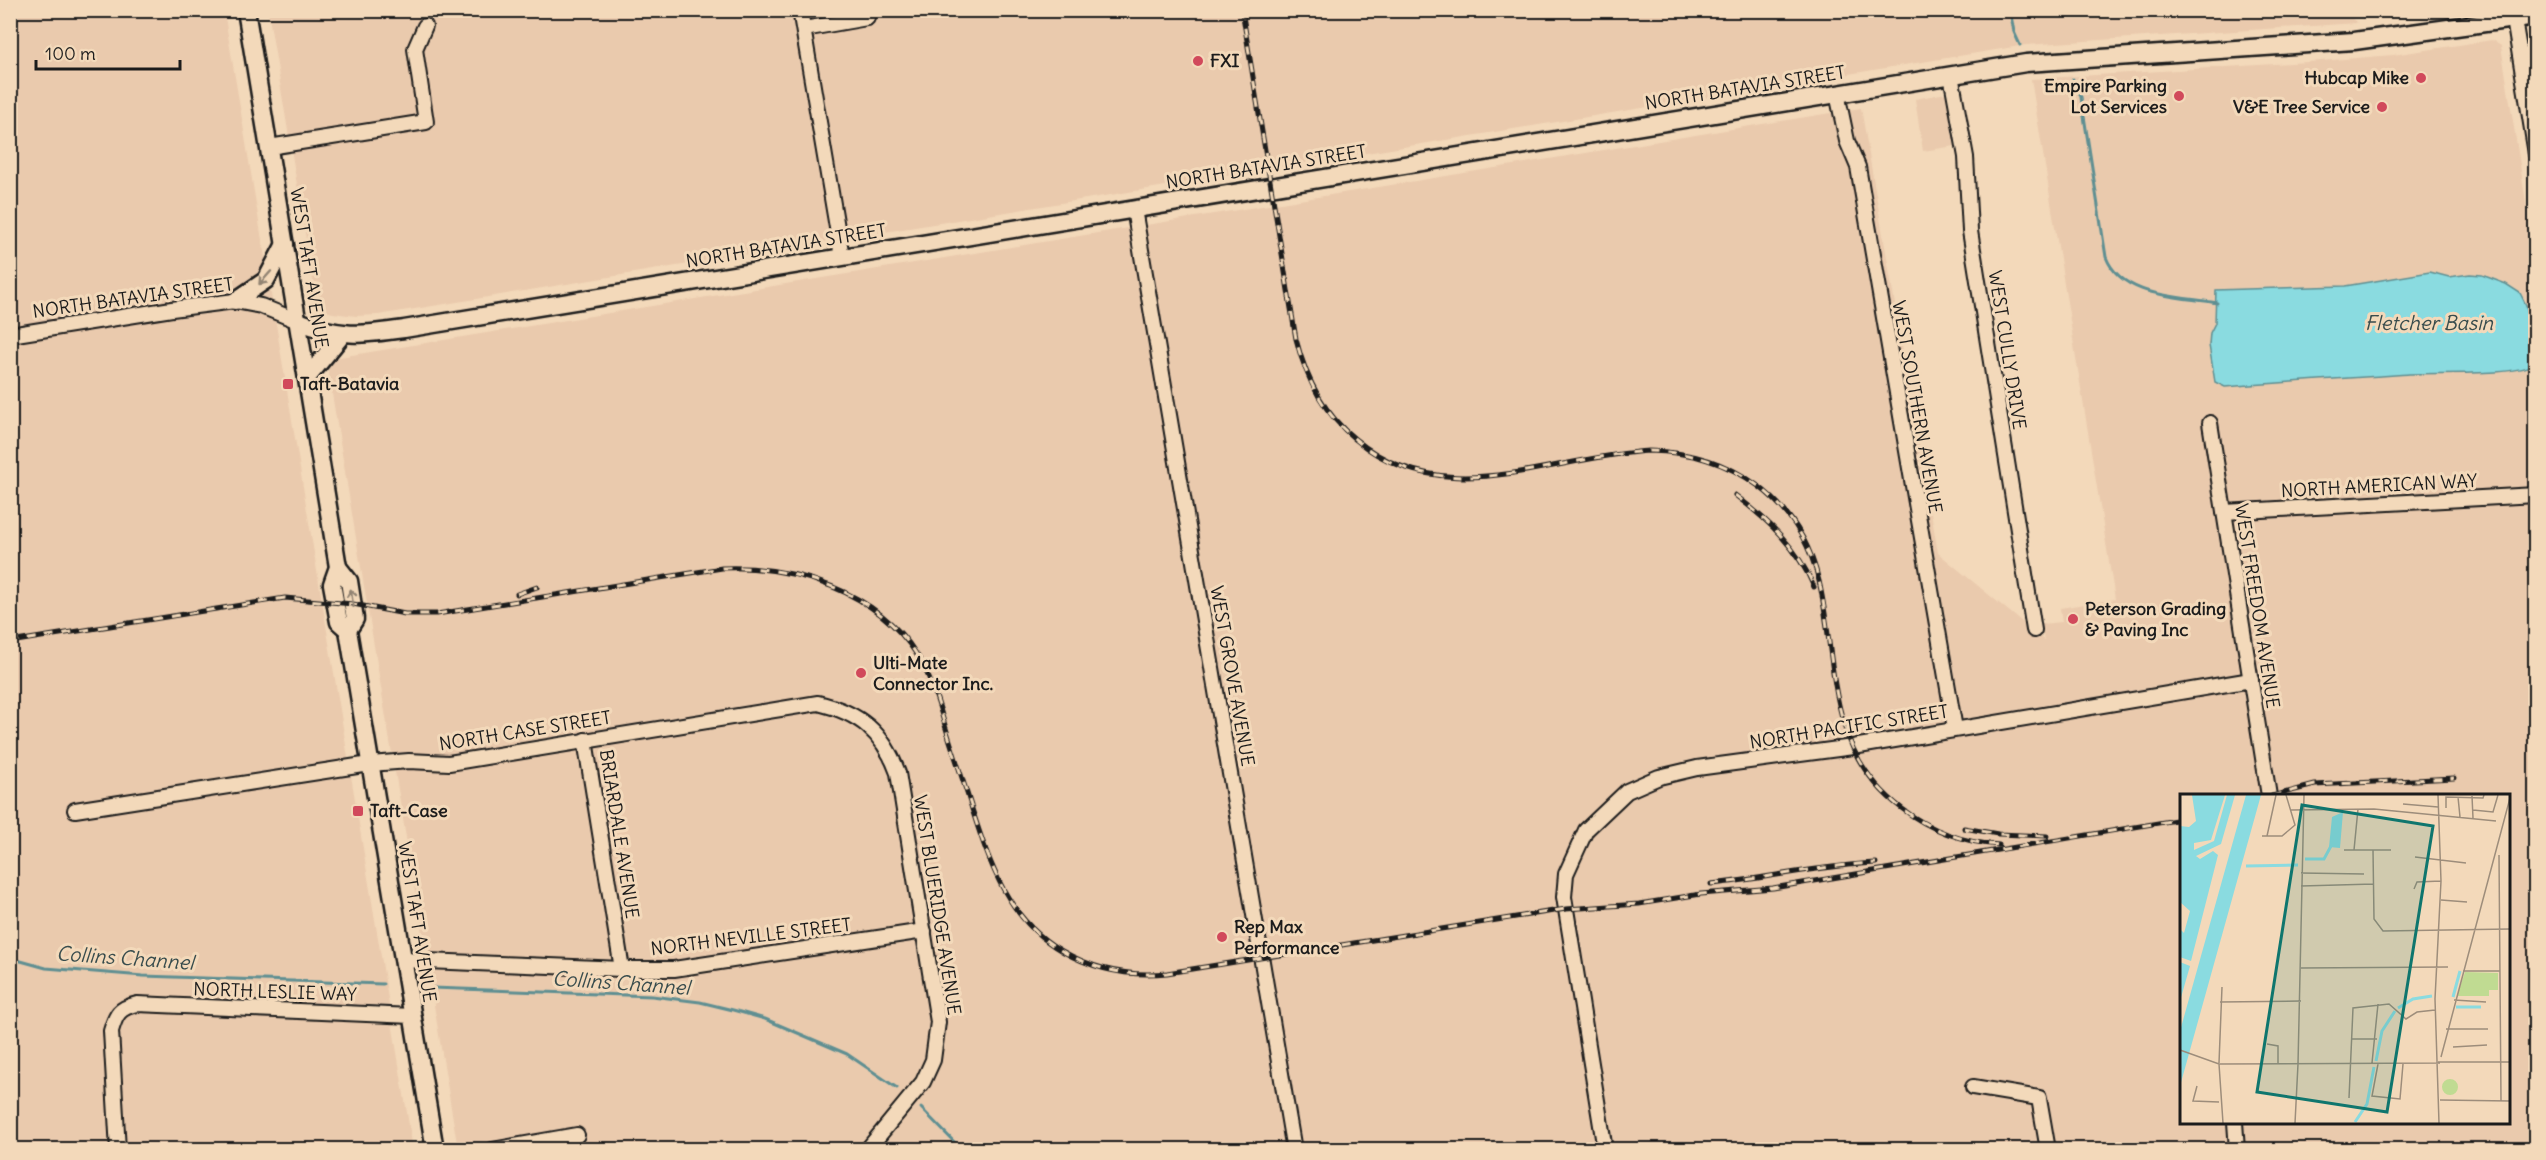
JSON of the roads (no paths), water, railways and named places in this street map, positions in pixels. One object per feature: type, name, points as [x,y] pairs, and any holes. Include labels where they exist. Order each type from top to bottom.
[{"type":"main road","name":"WEST TAFT AVENUE","points":[[246,10],[338,567],[349,581],[354,611],[355,619],[348,630],[435,1149]]},
{"type":"main road","name":"NORTH BATAVIA STREET","points":[[298,321],[325,332],[343,334],[404,329],[2037,62],[2354,41],[2513,13],[2535,16]]},
{"type":"main road","points":[[235,301],[266,280],[285,244]]},
{"type":"main road","points":[[307,378],[343,334]]},
{"type":"street","points":[[800,10],[842,257]]},
{"type":"street","points":[[2513,13],[2535,154]]},
{"type":"street","points":[[804,29],[867,18]]},
{"type":"street","points":[[269,147],[426,122],[415,49],[425,26]]},
{"type":"street","name":"WEST CULLY DRIVE","points":[[1951,75],[1966,157],[1970,231],[2034,630]]},
{"type":"street","name":"WEST SOUTHERN AVENUE","points":[[1837,93],[1847,141],[1858,168],[1955,729]]},
{"type":"street","name":"WEST GROVE AVENUE","points":[[1134,209],[1294,1149]]},
{"type":"street","name":"NORTH BATAVIA STREET","points":[[10,335],[235,301],[261,306],[298,321]]},
{"type":"street","name":"WEST FREEDOM AVENUE","points":[[2210,423],[2269,794]]},
{"type":"street","name":"NORTH AMERICAN WAY","points":[[2224,512],[2535,495]]},
{"type":"street","name":"NORTH PACIFIC STREET","points":[[1605,1149],[1564,897],[1566,874],[1586,830],[1628,791],[1659,777],[1697,768],[1853,747],[2251,680]]},
{"type":"street","name":"NORTH CASE STREET","points":[[75,810],[370,764],[409,761],[449,763],[818,703],[841,709],[860,719],[891,753]]},
{"type":"street","name":"BRIARDALE AVENUE","points":[[585,740],[622,969]]},
{"type":"street","name":"WEST BLUERIDGE AVENUE","points":[[867,1149],[923,1082],[933,1060],[938,1022],[907,820],[898,773],[891,753]]},
{"type":"street","name":"NORTH NEVILLE STREET","points":[[403,960],[674,969],[924,931]]},
{"type":"street","name":"NORTH LESLIE WAY","points":[[118,1149],[111,1031],[116,1013],[123,1007],[137,1004],[412,1016]]},
{"type":"street","points":[[1973,1087],[2039,1098],[2048,1149]]},
{"type":"street","points":[[2235,1124],[2237,1149]]},
{"type":"street","points":[[492,1149],[577,1135]]},
{"type":"water","name":"Fletcher Basin","points":[[2430,272],[2449,277],[2482,275],[2506,284],[2520,293],[2526,305],[2535,347],[2535,363],[2526,367],[2494,372],[2409,374],[2225,387],[2215,382],[2209,345],[2210,333],[2215,323],[2216,290],[2345,286]]},
{"type":"waterway","points":[[2010,10],[2014,32],[2020,45]]},
{"type":"waterway","points":[[2073,79],[2081,97],[2106,257],[2114,270],[2138,288],[2153,293],[2217,303]]},
{"type":"waterway","name":"Collins Channel","points":[[10,958],[46,968],[143,976],[383,984]]},
{"type":"waterway","name":"Collins Channel","points":[[432,988],[652,996],[700,1002],[765,1019],[847,1054],[897,1088]]},
{"type":"waterway","name":"Collins Channel","points":[[921,1108],[962,1150]]},
{"type":"railway","points":[[1242,10],[1296,339],[1305,368],[1317,394],[1334,418],[1355,439],[1389,461],[1424,473],[1460,477],[1498,475],[1611,455],[1649,451],[1679,453],[1707,460],[1734,471],[1757,485],[1778,504],[1796,526],[1809,552],[1823,599],[1839,707],[1853,749],[1867,772],[1883,792],[1902,809],[1924,823],[1948,834],[1999,845]]},
{"type":"railway","points":[[1735,495],[1759,514],[1791,547],[1814,587]]},
{"type":"railway","points":[[10,642],[285,598],[353,604],[405,614],[437,614],[722,568],[777,571],[805,577],[832,586],[880,614],[900,633],[917,655],[933,687],[994,870],[1015,907],[1028,924],[1043,938],[1074,958],[1126,973],[1167,973],[1566,909],[1639,904],[1701,894],[1773,888],[2180,819]]},
{"type":"railway","points":[[517,594],[537,587]]},
{"type":"railway","points":[[2280,794],[2315,785],[2454,778]]},
{"type":"railway","points":[[1964,828],[1998,834],[2047,836]]},
{"type":"railway","points":[[1711,884],[1835,866],[1876,863]]},
{"type":"place","name":"FXI","points":[[1198,61]]},
{"type":"place","name":"Hubcap Mike","points":[[2421,78]]},
{"type":"place","name":"Empire Parking Lot Services","points":[[2179,96]]},
{"type":"place","name":"V&E Tree Service","points":[[2382,107]]},
{"type":"place","name":"Taft-Batavia","points":[[288,384]]},
{"type":"place","name":"Peterson Grading & Paving Inc","points":[[2073,619]]},
{"type":"place","name":"Ulti-Mate Connector Inc.","points":[[861,673]]},
{"type":"place","name":"Taft-Case","points":[[358,811]]},
{"type":"place","name":"Rep Max Performance","points":[[1222,937]]}]
